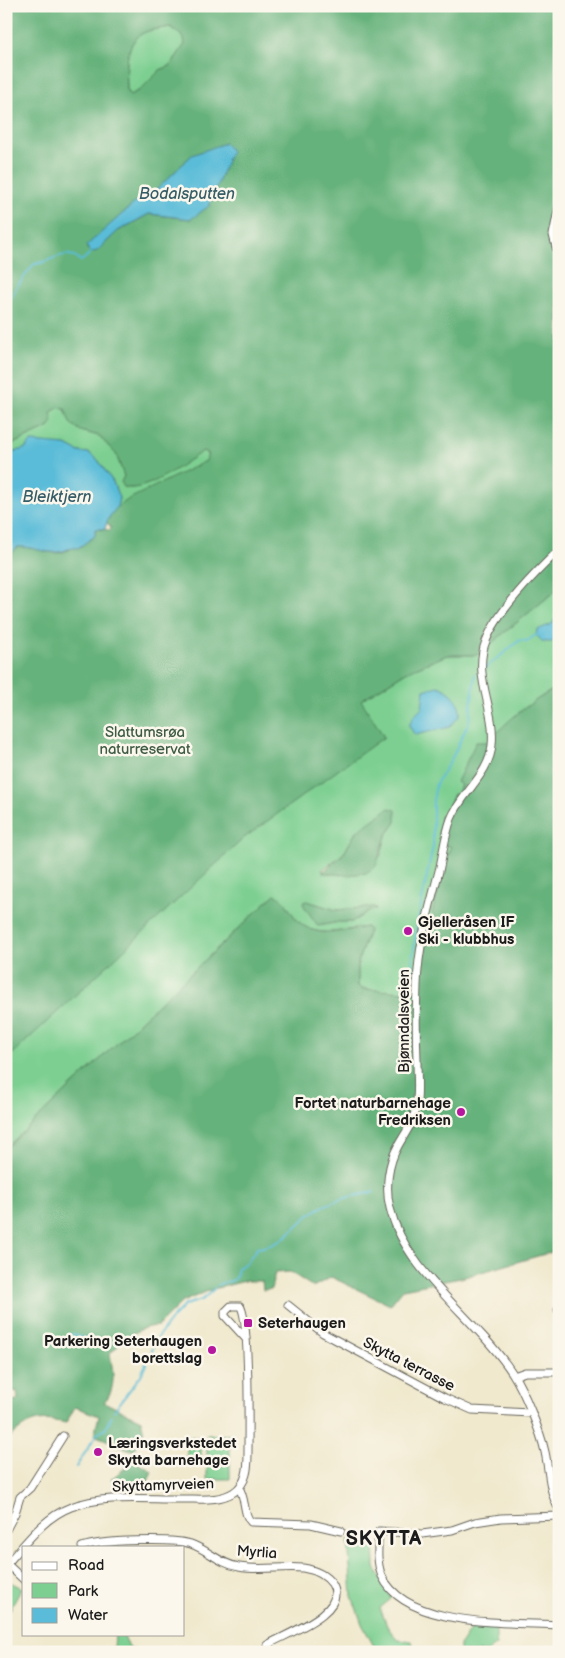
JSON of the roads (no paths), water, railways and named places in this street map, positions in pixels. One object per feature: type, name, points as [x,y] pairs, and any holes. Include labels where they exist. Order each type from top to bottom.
[{"type":"street","points":[[559,206],[553,235],[559,259]]},
{"type":"street","name":"Bjønndalsveien","points":[[559,550],[504,610],[487,637],[483,649],[480,666],[489,711],[492,746],[486,767],[470,786],[451,819],[422,935],[417,983],[418,1089],[416,1104],[411,1127],[396,1149],[389,1171],[387,1191],[390,1210],[408,1252],[482,1333],[514,1376],[545,1449],[552,1490],[559,1509]]},
{"type":"street","points":[[246,1339],[225,1316],[225,1312],[230,1306],[238,1305],[244,1312],[246,1339],[248,1465],[246,1477],[239,1488],[244,1498],[247,1517],[251,1522],[310,1524],[341,1531]]},
{"type":"street","name":"Skytta terrasse","points":[[288,1305],[305,1321],[323,1333],[445,1398],[472,1410],[530,1413]]},
{"type":"street","points":[[514,1376],[525,1372],[559,1372]]},
{"type":"street","points":[[6,1530],[15,1513],[20,1497],[30,1488],[63,1436]]},
{"type":"street","name":"Skyttamyrveien","points":[[23,1546],[39,1529],[57,1514],[74,1506],[93,1502],[216,1498],[229,1494],[239,1488]]},
{"type":"street","points":[[559,1516],[502,1518],[475,1522],[452,1530],[422,1534],[379,1531],[378,1556],[382,1575],[394,1594],[419,1609],[470,1621],[559,1625]]},
{"type":"street","name":"Myrlia","points":[[86,1546],[100,1542],[179,1541],[196,1546],[235,1566],[301,1568],[318,1572],[325,1576],[333,1585],[335,1592],[332,1607],[320,1616],[267,1645]]},
{"type":"street","name":"Skyttamyrveien","points":[[6,1565],[22,1548]]},
{"type":"street","points":[[6,1565],[22,1578]]},
{"type":"water","name":"Bodalsputten","points":[[225,143],[231,151],[209,206],[191,219],[149,214],[118,231],[97,251],[91,253],[86,246],[147,192],[156,190],[192,155]]},
{"type":"water","name":"Bleiktjern","points":[[31,442],[66,445],[79,452],[89,453],[98,460],[113,482],[119,498],[117,507],[108,519],[105,529],[95,529],[95,536],[78,548],[53,552],[17,547],[6,559],[6,455],[26,448]]},
{"type":"water","points":[[559,613],[559,636],[552,642],[543,642],[536,635],[537,630],[552,624]]},
{"type":"water","points":[[438,686],[455,697],[459,705],[460,715],[450,727],[415,735],[409,726],[413,717],[422,708],[424,690]]},
{"type":"waterway","points":[[6,302],[10,301],[16,288],[34,264],[64,255],[70,255],[81,261],[91,253]]},
{"type":"waterway","points":[[484,669],[520,640],[527,641],[536,635]]},
{"type":"waterway","points":[[411,972],[417,924],[433,846],[433,801],[436,784],[452,758],[469,722],[475,674]]},
{"type":"waterway","points":[[218,1285],[234,1280],[238,1268],[247,1262],[257,1248],[267,1246],[282,1239],[312,1213],[342,1199],[374,1192]]},
{"type":"waterway","points":[[114,1411],[141,1375],[158,1337],[173,1317],[185,1305],[202,1300],[215,1288]]},
{"type":"waterway","points":[[71,1334],[101,1344]]},
{"type":"waterway","points":[[76,1467],[97,1434],[104,1430],[112,1416]]},
{"type":"place","name":"Gjelleråsen IF Ski - klubbhus","points":[[408,931]]},
{"type":"place","name":"Fortet naturbarnehage Fredriksen","points":[[461,1112]]},
{"type":"place","name":"Seterhaugen","points":[[248,1323]]},
{"type":"place","name":"Parkering Seterhaugen borettslag","points":[[212,1350]]},
{"type":"place","name":"Læringsverkstedet Skytta barnehage","points":[[98,1452]]},
{"type":"district","name":"SKYTTA","points":[[384,1538]]},
{"type":"park label","name":"Slattumsrøa naturreservat","points":[[145,740]]}]
